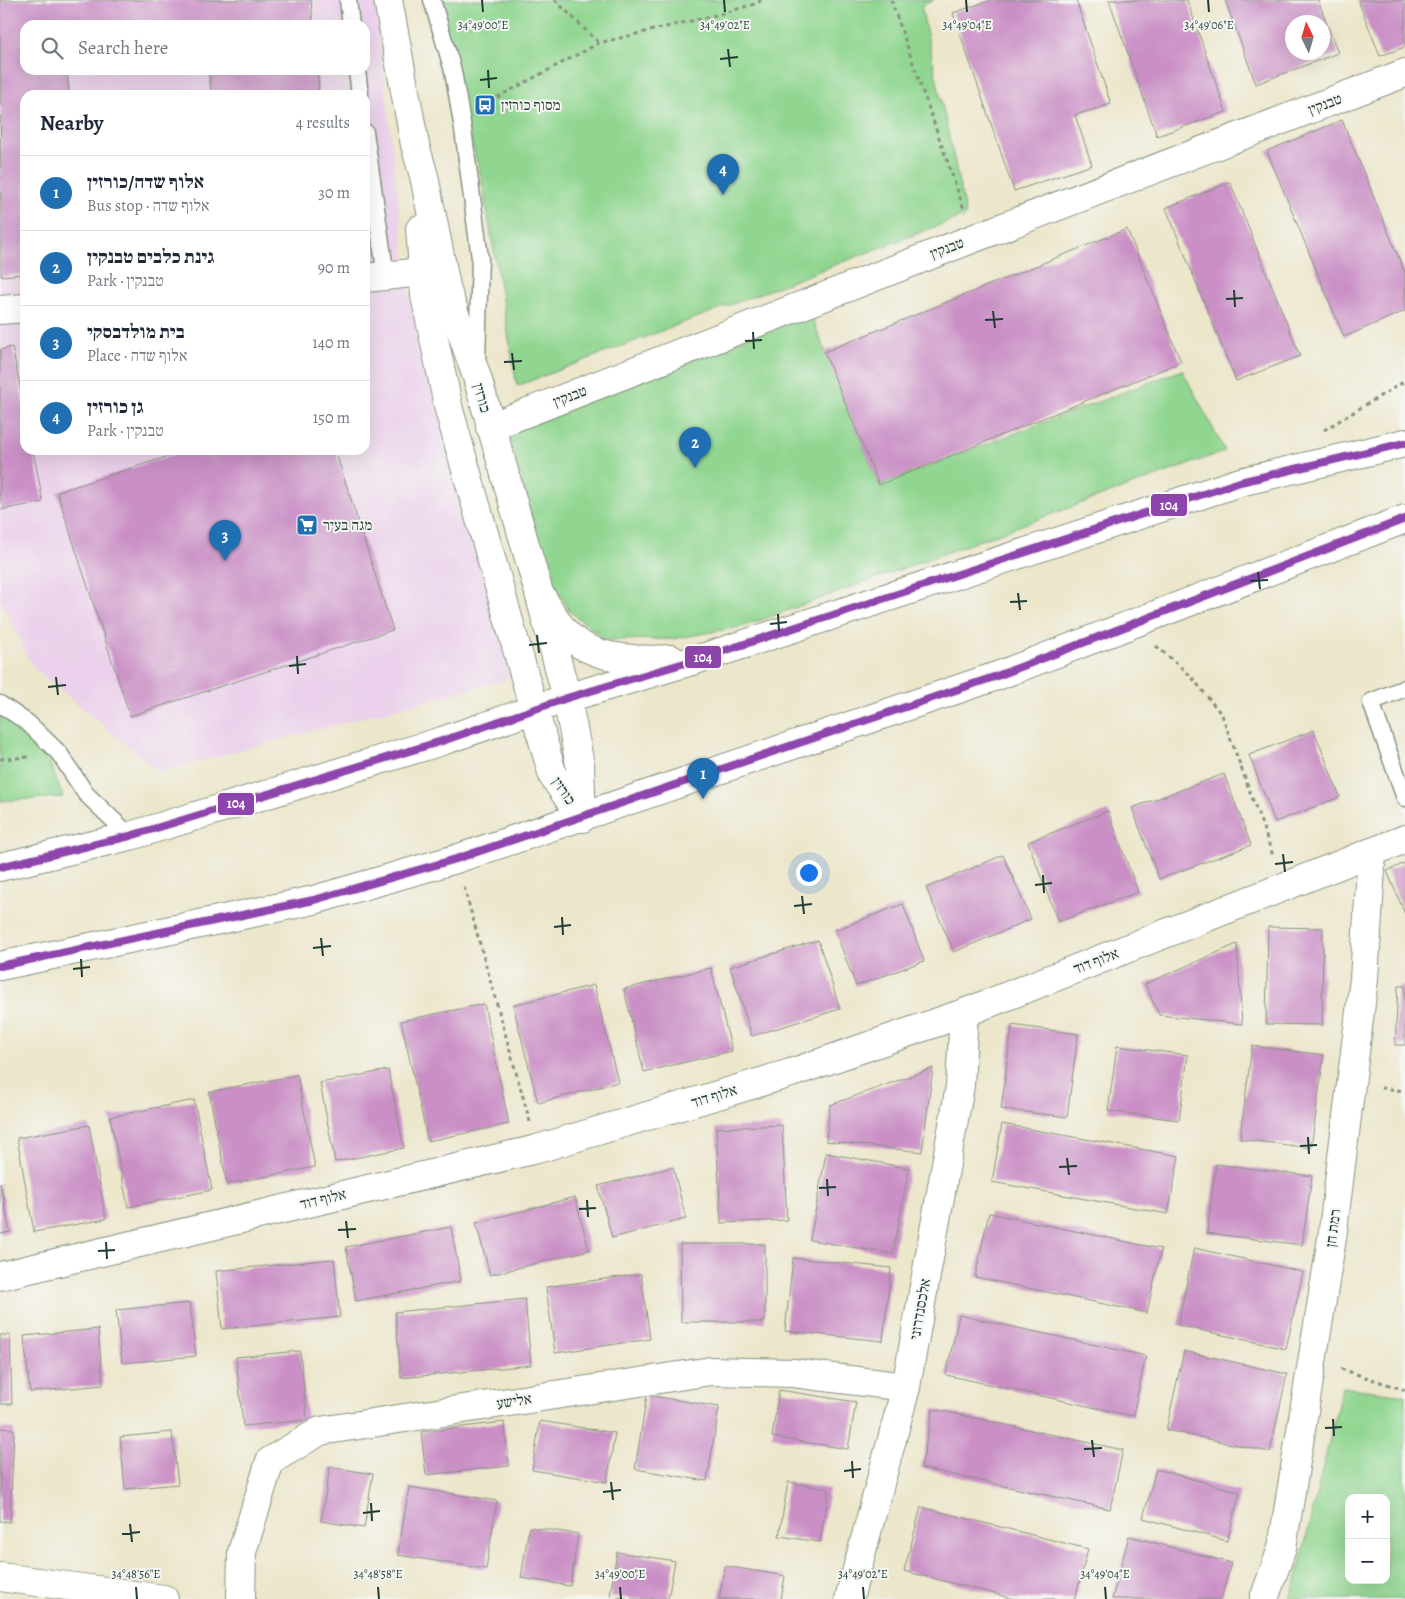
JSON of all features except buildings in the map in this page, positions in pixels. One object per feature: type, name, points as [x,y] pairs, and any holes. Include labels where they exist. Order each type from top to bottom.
[{"type":"street","name":"כורזין","points":[[388,0],[416,145],[424,176],[432,270],[425,296],[449,410],[553,776],[582,818]]},
{"type":"street","name":"טבנקין","points":[[490,427],[972,238],[1405,73]]},
{"type":"street","name":"כורזין","points":[[432,270],[447,291],[477,377],[539,593],[567,698],[580,764],[582,818]]},
{"type":"street","points":[[375,278],[432,270]]},
{"type":"street","points":[[0,310],[20,308]]},
{"type":"street","points":[[0,867],[130,836],[442,741],[567,698],[705,657],[1240,482],[1405,443]]},
{"type":"street","points":[[0,966],[314,900],[456,859],[582,818],[997,676],[1405,519]]},
{"type":"street","points":[[539,593],[567,634],[591,651],[616,657],[653,660],[705,657]]},
{"type":"street","name":"אלוף דוד","points":[[0,1276],[537,1149],[790,1073],[964,1013],[1405,839]]},
{"type":"street","name":"רמת חן","points":[[1264,1599],[1282,1548],[1332,1238],[1364,979],[1372,852]]},
{"type":"street","name":"אלכסנדרוני","points":[[849,1599],[906,1387],[960,1086],[964,1013]]},
{"type":"street","name":"אלישע","points":[[241,1599],[242,1552],[270,1461],[320,1431],[711,1371],[793,1373],[906,1387]]},
{"type":"street","points":[[0,1577],[164,1599]]},
{"type":"lane","points":[[348,0],[350,20]]},
{"type":"lane","points":[[432,0],[453,71],[480,258],[477,377]]},
{"type":"lane","points":[[357,75],[359,90]]},
{"type":"lane","points":[[370,205],[375,278]]},
{"type":"lane","points":[[1405,688],[1371,702],[1405,798]]},
{"type":"lane","points":[[0,704],[28,723],[59,753],[86,794],[130,836]]},
{"type":"path","points":[[555,0],[599,43]]},
{"type":"path","points":[[461,117],[599,43],[724,14],[758,3],[760,0]]},
{"type":"path","points":[[890,0],[966,214],[972,238]]},
{"type":"path","points":[[1132,625],[1190,675],[1222,715],[1284,887]]},
{"type":"path","points":[[456,859],[537,1149]]},
{"type":"path","points":[[1312,1360],[1405,1390]]},
{"type":"shaded area","points":[[0,0],[375,0],[410,301],[511,678],[159,772],[33,667],[0,599]]},
{"type":"green space","points":[[432,0],[934,0],[921,6],[966,215],[517,386],[481,176]]},
{"type":"green space","points":[[810,313],[879,485],[1182,370],[1225,451],[745,626],[672,639],[607,640],[569,611],[545,567],[508,430]]},
{"type":"green space","points":[[0,711],[48,758],[63,797],[0,801]]},
{"type":"green space","points":[[1342,1387],[1405,1395],[1405,1599],[1290,1599],[1295,1585]]},
{"type":"transit line","name":"104","points":[[0,867],[130,836],[442,741],[567,698],[705,657],[1240,482],[1405,443]]},
{"type":"transit line","name":"104","points":[[0,966],[314,900],[456,859],[997,676],[1405,519]]},
{"type":"place","name":"מסוף כורזין","points":[[485,105]]},
{"type":"place","name":"גן כורזין","points":[[723,195]]},
{"type":"place","name":"גינת כלבים טבנקין","points":[[695,468]]},
{"type":"place","name":"מגה בעיר","points":[[307,525]]},
{"type":"place","name":"בית מולדבסקי","points":[[225,561]]},
{"type":"place","name":"אלוף שדה/כורזין","points":[[703,799]]}]
